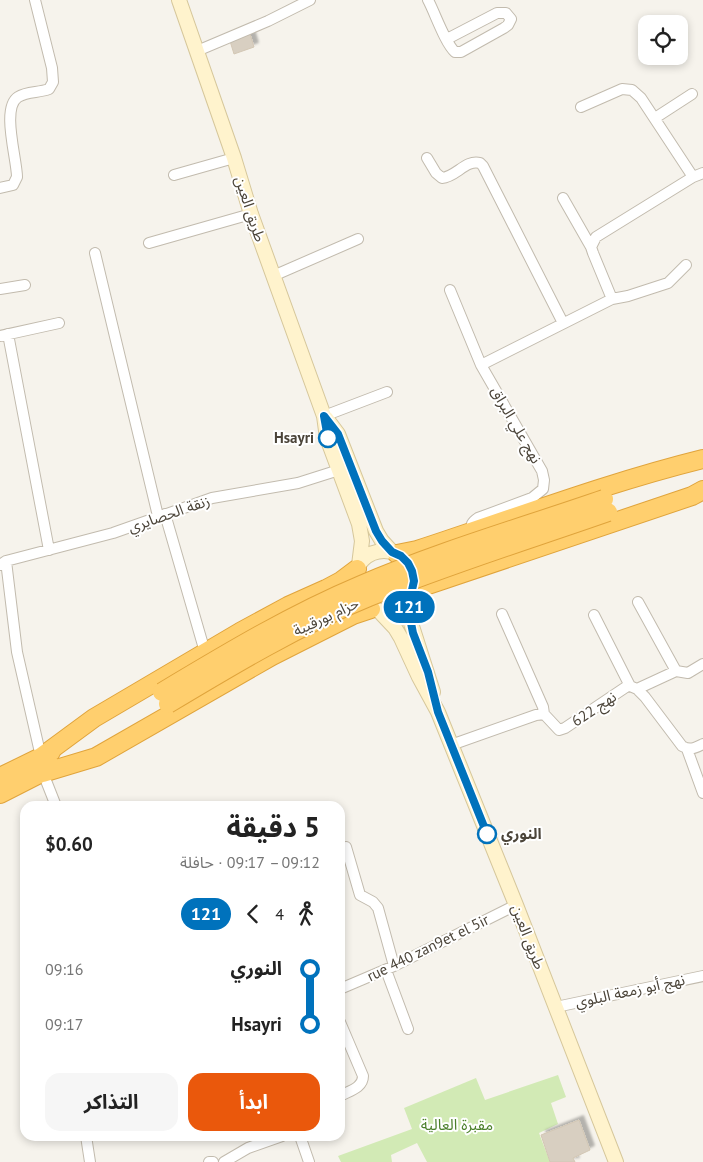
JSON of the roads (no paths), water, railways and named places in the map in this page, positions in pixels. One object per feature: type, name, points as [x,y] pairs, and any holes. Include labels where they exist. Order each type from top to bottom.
[{"type":"highway","points":[[394,553],[417,550],[600,489],[703,459]]},
{"type":"highway","name":"حزام بورقيبة","points":[[0,794],[42,765],[299,628],[368,597],[606,506],[703,465]]},
{"type":"highway","name":"حزام بورقيبة","points":[[606,506],[703,480]]},
{"type":"highway","points":[[411,594],[443,579],[692,496],[703,490]]},
{"type":"highway","points":[[42,765],[94,718],[205,652],[288,606],[333,585],[358,567]]},
{"type":"highway","points":[[42,765],[96,757],[272,656],[353,615],[375,610]]},
{"type":"highway","name":"حزام بورقيبة","points":[[0,777],[42,765]]},
{"type":"main road","name":"طريق العين","points":[[179,0],[234,158],[251,214],[324,416],[328,438],[359,524],[362,541],[358,567]]},
{"type":"main road","name":"طريق العين","points":[[324,416],[338,434],[376,531],[382,541],[394,553]]},
{"type":"main road","points":[[383,551],[394,553],[408,563],[412,571],[414,581],[411,594],[401,606],[392,610],[375,610],[363,603],[357,594],[354,574],[365,558],[374,553],[383,551]]},
{"type":"main road","name":"طريق العين","points":[[411,594],[408,608],[410,620],[428,672],[438,712]]},
{"type":"main road","name":"طريق العين","points":[[375,610],[395,628],[438,712],[516,905],[616,1162]]},
{"type":"street","points":[[0,188],[14,185],[17,177],[10,120],[12,104],[19,96],[49,89],[53,82],[52,68],[35,0]]},
{"type":"street","points":[[197,51],[268,22],[310,0]]},
{"type":"street","points":[[428,0],[447,39],[453,50],[460,52],[504,28],[511,19],[506,13],[497,13],[447,39]]},
{"type":"street","points":[[581,108],[627,88],[636,93],[698,175],[596,237],[592,247]]},
{"type":"street","points":[[655,118],[692,94]]},
{"type":"street","points":[[174,175],[234,158]]},
{"type":"street","points":[[427,158],[436,173],[442,178],[449,177],[472,162],[480,163],[484,166],[562,323]]},
{"type":"street","points":[[563,198],[592,247],[612,298]]},
{"type":"street","points":[[148,243],[251,214]]},
{"type":"street","points":[[273,276],[358,239]]},
{"type":"street","points":[[95,254],[162,515],[205,652]]},
{"type":"street","points":[[450,290],[481,365],[612,298],[628,296],[668,283],[686,265]]},
{"type":"street","points":[[0,289],[25,285]]},
{"type":"street","points":[[49,550],[4,335],[59,323]]},
{"type":"street","name":"نهج علي البراق","points":[[472,532],[472,522],[478,518],[532,498],[540,493],[544,485],[542,471],[481,365]]},
{"type":"street","points":[[324,416],[387,392]]},
{"type":"street","name":"زنقة الحصايري","points":[[1,563],[112,533],[212,498],[298,482],[339,470]]},
{"type":"street","points":[[1,563],[42,765],[54,801]]},
{"type":"street","points":[[638,602],[676,671]]},
{"type":"street","points":[[451,744],[536,715],[544,714],[543,707],[502,614]]},
{"type":"street","points":[[594,614],[633,687],[645,697],[676,741],[687,749],[703,793]]},
{"type":"street","name":"نهج 622","points":[[544,714],[559,730],[633,687],[676,671],[688,672],[703,664]]},
{"type":"street","points":[[687,749],[703,744]]},
{"type":"street","points":[[346,847],[360,895],[373,902],[378,908],[390,968],[408,1029]]},
{"type":"street","name":"rue 440 zan9et el 5ir","points":[[345,987],[390,968],[516,905]]},
{"type":"street","name":"نهج أبو زمعة البلوي","points":[[556,1007],[703,976]]},
{"type":"street","points":[[345,1034],[363,1076],[363,1081],[360,1085],[345,1093]]},
{"type":"street","points":[[87,1141],[90,1162]]},
{"type":"street","points":[[224,1162],[248,1148],[268,1141]]},
{"type":"street","points":[[302,1141],[309,1162]]},
{"type":"place","name":"Hsayri","points":[[328,438]]},
{"type":"place","name":"النوري","points":[[487,834]]},
{"type":"park label","name":"مقبرة العالية","points":[[457,1125]]}]
